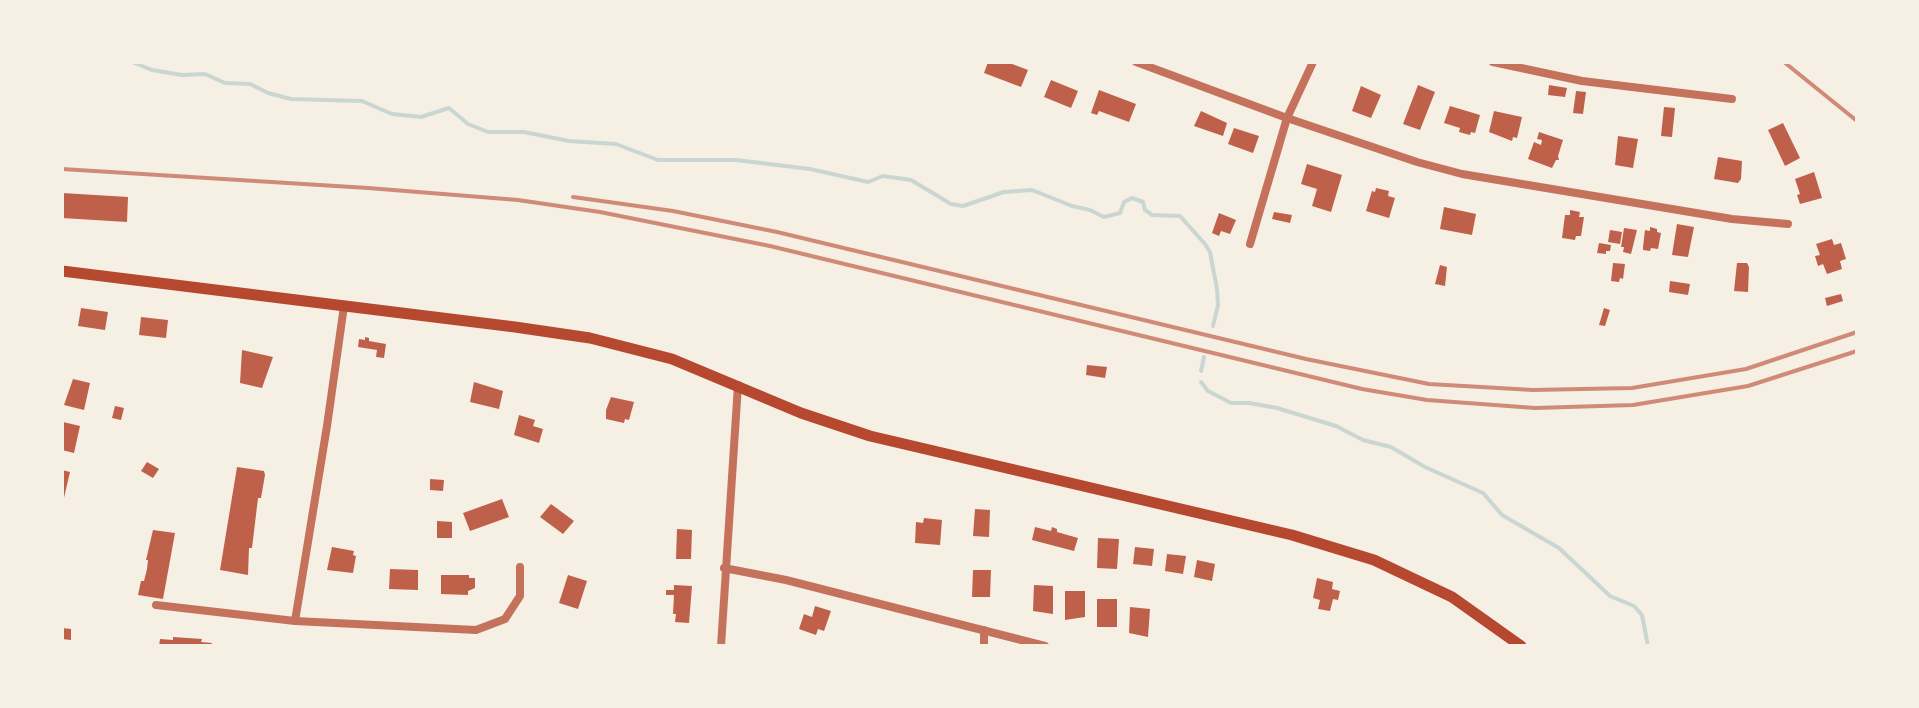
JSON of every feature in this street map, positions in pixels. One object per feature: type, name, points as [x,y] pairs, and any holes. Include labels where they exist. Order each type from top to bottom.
[{"type":"main road","points":[[62,271],[590,338],[672,359],[801,413],[870,436],[1292,535],[1374,560],[1452,597],[1521,646]]},
{"type":"street","points":[[1136,62],[1287,118],[1462,174],[1732,219],[1788,224]]},
{"type":"street","points":[[1250,244],[1287,118],[1313,62]]},
{"type":"street","points":[[1493,62],[1582,81],[1732,99]]},
{"type":"street","points":[[295,621],[344,306]]},
{"type":"street","points":[[721,646],[738,385]]},
{"type":"street","points":[[156,605],[295,621],[476,630],[505,619],[520,596],[520,567]]},
{"type":"street","points":[[724,568],[786,580],[1045,646]]},
{"type":"street","points":[[984,630],[984,646]]},
{"type":"building","points":[[988,62],[1007,62],[1028,70],[1021,87],[984,73]]},
{"type":"building","points":[[1051,80],[1078,91],[1071,108],[1044,97]]},
{"type":"building","points":[[1418,85],[1435,92],[1420,130],[1403,124]]},
{"type":"building","points":[[1549,85],[1567,88],[1565,97],[1548,95]]},
{"type":"building","points":[[1361,86],[1381,95],[1371,118],[1352,111]]},
{"type":"building","points":[[1099,90],[1136,104],[1129,122],[1099,111],[1097,115],[1091,113]]},
{"type":"building","points":[[1576,91],[1586,92],[1583,114],[1573,113]]},
{"type":"building","points":[[1450,106],[1480,115],[1475,133],[1459,132],[1460,128],[1444,123]]},
{"type":"building","points":[[1664,107],[1675,108],[1672,137],[1661,136]]},
{"type":"building","points":[[1201,111],[1227,123],[1223,136],[1194,126]]},
{"type":"building","points":[[1494,111],[1522,117],[1517,138],[1513,137],[1512,141],[1489,132]]},
{"type":"building","points":[[1783,123],[1800,158],[1785,166],[1768,130]]},
{"type":"building","points":[[1234,128],[1259,136],[1253,153],[1228,144]]},
{"type":"building","points":[[1539,132],[1563,140],[1559,160],[1552,168],[1528,159],[1534,142],[1541,145],[1542,140],[1537,139]]},
{"type":"building","points":[[1618,136],[1638,139],[1633,168],[1615,165]]},
{"type":"building","points":[[1718,157],[1742,161],[1738,183],[1714,179]]},
{"type":"building","points":[[1307,164],[1342,175],[1331,212],[1312,206],[1317,189],[1301,184]]},
{"type":"building","points":[[1814,172],[1822,198],[1800,204],[1795,179]]},
{"type":"building","points":[[1376,188],[1389,191],[1388,196],[1395,198],[1389,218],[1366,211],[1372,191],[1375,192]]},
{"type":"building","points":[[62,193],[128,197],[127,222],[62,218]]},
{"type":"building","points":[[1444,207],[1476,214],[1472,235],[1440,229]]},
{"type":"building","points":[[1570,210],[1580,212],[1579,217],[1584,217],[1581,236],[1576,236],[1575,240],[1562,238],[1565,215],[1570,215]]},
{"type":"building","points":[[1274,212],[1292,215],[1290,223],[1272,219]]},
{"type":"building","points":[[1219,213],[1236,220],[1230,234],[1221,231],[1219,236],[1212,233]]},
{"type":"building","points":[[1677,224],[1694,227],[1688,257],[1672,255]]},
{"type":"building","points":[[1650,227],[1661,233],[1658,249],[1643,250],[1645,230],[1650,231]]},
{"type":"building","points":[[1624,228],[1637,230],[1631,254],[1623,252],[1624,247],[1621,247]]},
{"type":"building","points":[[1610,230],[1622,232],[1620,244],[1608,242]]},
{"type":"building","points":[[1832,239],[1834,245],[1841,243],[1846,259],[1840,261],[1842,269],[1827,274],[1823,264],[1818,266],[1815,256],[1820,255],[1816,244]]},
{"type":"building","points":[[1599,243],[1611,245],[1610,251],[1597,253]]},
{"type":"building","points":[[1613,263],[1625,264],[1623,279],[1620,278],[1619,282],[1611,281]]},
{"type":"building","points":[[1737,263],[1747,263],[1749,267],[1748,292],[1734,291]]},
{"type":"building","points":[[1440,265],[1447,267],[1445,286],[1435,284]]},
{"type":"building","points":[[1670,281],[1690,284],[1688,295],[1669,292]]},
{"type":"building","points":[[1841,294],[1843,301],[1827,306],[1825,298]]},
{"type":"building","points":[[81,308],[108,312],[105,330],[78,326]]},
{"type":"building","points":[[1604,308],[1610,310],[1605,326],[1599,325]]},
{"type":"building","points":[[141,317],[168,320],[166,338],[139,335]]},
{"type":"building","points":[[365,337],[369,341],[386,344],[384,358],[376,357],[377,350],[358,347],[359,339],[365,340]]},
{"type":"building","points":[[242,350],[273,357],[262,388],[240,383]]},
{"type":"building","points":[[1087,365],[1107,367],[1105,378],[1086,375]]},
{"type":"building","points":[[73,379],[90,383],[84,410],[64,405]]},
{"type":"building","points":[[474,382],[503,391],[499,409],[470,402]]},
{"type":"building","points":[[611,397],[634,402],[629,420],[625,419],[624,423],[606,419]]},
{"type":"building","points":[[115,406],[124,408],[121,420],[112,418]]},
{"type":"building","points":[[519,415],[535,420],[533,426],[543,429],[539,443],[514,435]]},
{"type":"building","points":[[63,422],[80,426],[74,453],[62,450]]},
{"type":"building","points":[[147,462],[159,469],[153,478],[141,471]]},
{"type":"building","points":[[237,467],[264,471],[265,475],[261,498],[258,498],[252,548],[249,548],[248,575],[220,570]]},
{"type":"building","points":[[62,470],[70,472],[63,502],[62,502]]},
{"type":"building","points":[[430,479],[444,480],[443,491],[430,490]]},
{"type":"building","points":[[502,499],[509,517],[470,531],[463,513]]},
{"type":"building","points":[[551,504],[574,521],[563,534],[540,517]]},
{"type":"building","points":[[975,509],[990,510],[989,537],[973,536]]},
{"type":"building","points":[[924,518],[942,520],[940,545],[915,543],[916,522],[923,523]]},
{"type":"building","points":[[437,521],[452,522],[452,538],[437,538]]},
{"type":"building","points":[[1035,527],[1051,531],[1052,527],[1057,532],[1078,538],[1074,551],[1032,540]]},
{"type":"building","points":[[677,529],[692,530],[691,559],[676,559]]},
{"type":"building","points":[[153,530],[175,533],[163,599],[138,595],[147,569]]},
{"type":"building","points":[[1098,538],[1119,539],[1117,569],[1097,568]]},
{"type":"building","points":[[332,547],[354,551],[353,573],[327,570]]},
{"type":"building","points":[[1135,547],[1154,549],[1152,566],[1133,564]]},
{"type":"building","points":[[1167,554],[1186,556],[1183,574],[1165,571]]},
{"type":"building","points":[[1197,560],[1215,564],[1212,581],[1194,577]]},
{"type":"building","points":[[390,569],[418,570],[418,590],[389,589]]},
{"type":"building","points":[[973,570],[991,570],[990,597],[972,597]]},
{"type":"building","points":[[441,575],[469,575],[469,578],[475,578],[475,588],[468,591],[468,595],[441,594]]},
{"type":"building","points":[[568,575],[587,581],[578,609],[559,603]]},
{"type":"building","points":[[1317,578],[1333,582],[1332,589],[1340,591],[1338,600],[1333,599],[1330,611],[1318,609],[1320,600],[1313,598]]},
{"type":"building","points":[[674,585],[692,586],[689,623],[675,622],[674,595],[666,595],[666,590],[674,590]]},
{"type":"building","points":[[1034,585],[1053,586],[1053,614],[1033,611]]},
{"type":"building","points":[[1065,591],[1085,591],[1085,617],[1065,620]]},
{"type":"building","points":[[1097,599],[1117,599],[1117,627],[1097,627]]},
{"type":"building","points":[[815,606],[831,611],[824,631],[818,629],[816,635],[799,629],[804,614],[812,617]]},
{"type":"building","points":[[1130,607],[1150,609],[1148,637],[1129,633]]},
{"type":"building","points":[[62,628],[71,629],[71,640],[62,639]]},
{"type":"building","points":[[173,637],[202,639],[201,642],[212,643],[211,646],[159,646],[160,639],[173,640]]},
{"type":"waterway","points":[[132,62],[152,70],[182,75],[205,74],[225,83],[250,84],[291,99],[362,101],[392,114],[421,117],[449,108],[468,124],[488,132],[524,132],[569,141],[616,144],[658,160],[736,160],[810,169],[868,182],[883,176],[911,180],[951,204],[963,206],[1004,192],[1032,190],[1104,217],[1120,213],[1124,202],[1132,198],[1143,202],[1145,210],[1152,215],[1180,216],[1205,244],[1210,252],[1217,289],[1218,305],[1213,326]]},
{"type":"waterway","points":[[1201,371],[1204,357]]},
{"type":"waterway","points":[[1201,382],[1208,391],[1231,403],[1277,408],[1336,426],[1363,440],[1391,447],[1425,467],[1483,493],[1502,515],[1559,548],[1610,596],[1634,606],[1642,615],[1648,646]]},
{"type":"railway","points":[[1784,62],[1857,121]]},
{"type":"railway","points":[[62,169],[368,188],[518,200],[600,212],[770,246],[1362,389],[1427,400],[1535,408],[1633,405],[1748,386],[1857,351]]},
{"type":"railway","points":[[573,197],[673,211],[777,232],[1306,359],[1429,384],[1533,390],[1632,388],[1746,369],[1857,332]]}]
